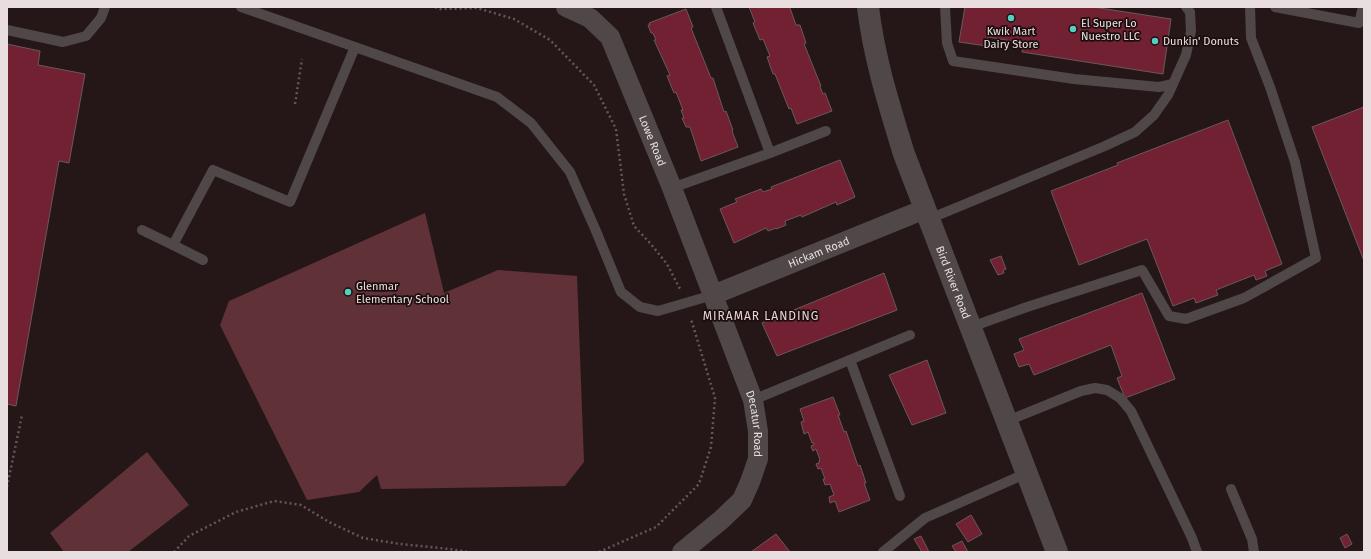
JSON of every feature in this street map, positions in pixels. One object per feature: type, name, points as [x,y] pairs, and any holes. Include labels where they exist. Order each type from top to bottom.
[{"type":"street","name":"Lowe Road","points":[[566,7],[590,18],[610,37],[672,188],[713,295]]},
{"type":"street","name":"Bird River Road","points":[[868,7],[871,33],[884,89],[904,154],[1057,552]]},
{"type":"street","name":"Hickam Road","points":[[713,295],[927,214]]},
{"type":"street","name":"Decatur Road","points":[[682,552],[722,520],[742,500],[758,459],[758,431],[753,400],[713,295]]},
{"type":"lane","points":[[7,30],[64,42],[86,36],[100,18],[105,7]]},
{"type":"lane","points":[[241,7],[497,97],[531,123],[570,172],[621,292],[640,307],[658,311],[713,295]]},
{"type":"lane","points":[[716,7],[770,153]]},
{"type":"lane","points":[[945,7],[947,43],[954,61],[1074,79],[1159,87],[1173,84]]},
{"type":"lane","points":[[927,214],[1105,146],[1135,132],[1154,115],[1168,95],[1186,55],[1191,31],[1190,12],[1186,7]]},
{"type":"lane","points":[[971,327],[1027,307],[1142,270],[1169,316],[1186,319],[1244,298],[1316,258],[1294,162],[1270,87],[1251,38],[1250,7]]},
{"type":"lane","points":[[1275,7],[1362,23],[1363,7]]},
{"type":"lane","points":[[173,246],[213,170],[290,202],[355,47]]},
{"type":"lane","points":[[672,188],[826,131]]},
{"type":"lane","points":[[142,230],[203,260]]},
{"type":"lane","points":[[753,400],[910,335]]},
{"type":"lane","points":[[850,360],[900,496]]},
{"type":"lane","points":[[1007,421],[1088,389],[1095,388],[1107,390],[1120,398],[1131,411],[1192,538],[1196,552]]},
{"type":"lane","points":[[884,552],[925,518],[1027,473]]},
{"type":"lane","points":[[1231,489],[1252,539],[1254,552]]},
{"type":"path","points":[[435,7],[440,9],[477,8],[514,19],[550,40],[594,85],[616,129],[624,194],[634,226],[667,264],[681,292]]},
{"type":"path","points":[[295,104],[302,59]]},
{"type":"path","points":[[599,552],[656,527],[699,484],[711,447],[715,398],[691,318]]},
{"type":"path","points":[[7,487],[22,415]]},
{"type":"path","points":[[174,552],[189,536],[229,515],[274,501],[301,505],[329,522],[363,538],[468,552]]},
{"type":"shaded area","points":[[425,213],[444,293],[498,270],[577,276],[584,462],[565,486],[381,489],[377,475],[359,492],[307,500],[220,325],[229,301]]},
{"type":"shaded area","points":[[147,452],[189,505],[128,552],[64,552],[50,533]]},
{"type":"building","points":[[749,7],[791,7],[790,8],[796,25],[800,25],[806,43],[804,44],[821,86],[820,87],[823,94],[825,93],[832,111],[797,124],[791,108],[789,109],[775,74],[773,74],[767,57],[770,56],[763,39],[760,40],[753,23],[755,22]]},
{"type":"building","points":[[965,7],[1093,7],[1171,19],[1163,74],[1022,52],[1023,43],[988,37],[987,46],[959,42]]},
{"type":"building","points":[[686,9],[693,27],[691,28],[711,78],[713,78],[724,112],[726,111],[738,147],[701,161],[690,127],[686,127],[682,118],[684,118],[681,110],[683,110],[676,92],[674,93],[667,76],[670,75],[654,40],[656,40],[653,33],[651,33],[648,25],[650,25],[649,23]]},
{"type":"building","points":[[7,44],[40,51],[38,65],[85,74],[69,163],[59,161],[16,406],[7,404]]},
{"type":"building","points":[[1364,107],[1364,261],[1312,127]]},
{"type":"building","points":[[1228,120],[1282,264],[1265,271],[1267,276],[1256,280],[1254,275],[1216,290],[1218,295],[1196,303],[1194,298],[1173,306],[1147,239],[1079,265],[1051,191],[1118,165],[1117,163]]},
{"type":"building","points":[[840,160],[855,197],[837,205],[836,202],[802,217],[801,215],[785,221],[786,225],[776,229],[768,231],[766,228],[734,243],[720,209],[737,202],[735,199],[761,189],[763,192],[772,189],[771,187]]},
{"type":"building","points":[[1001,256],[1006,269],[1003,270],[1004,273],[998,275],[990,260]]},
{"type":"building","points":[[884,273],[897,310],[777,356],[762,323]]},
{"type":"building","points":[[1142,293],[1175,379],[1125,398],[1117,378],[1122,376],[1111,345],[1034,375],[1029,364],[1019,367],[1014,354],[1024,350],[1019,339]]},
{"type":"building","points":[[927,360],[946,413],[912,425],[889,375]]},
{"type":"building","points":[[833,397],[840,415],[838,415],[844,432],[846,431],[858,466],[860,465],[870,500],[839,512],[835,501],[830,503],[829,497],[834,495],[830,484],[825,485],[823,479],[825,479],[821,468],[818,469],[816,464],[819,463],[820,460],[816,449],[813,451],[811,446],[814,445],[814,443],[812,443],[808,432],[804,434],[801,422],[804,421],[800,409]]},
{"type":"building","points":[[971,515],[982,534],[968,542],[956,524]]},
{"type":"building","points":[[776,534],[790,552],[751,552]]},
{"type":"building","points":[[1347,534],[1352,544],[1345,548],[1340,538]]},
{"type":"building","points":[[921,536],[929,552],[922,552],[914,539]]},
{"type":"building","points":[[962,541],[968,552],[956,552],[952,546]]},
{"type":"place","name":"Kwik Mart Dairy Store","points":[[1011,18]]},
{"type":"place","name":"El Super Lo Nuestro LLC","points":[[1073,29]]},
{"type":"place","name":"Dunkin' Donuts","points":[[1155,41]]},
{"type":"place","name":"Glenmar Elementary School","points":[[348,292]]},
{"type":"district","name":"MIRAMAR LANDING","points":[[761,316]]}]
